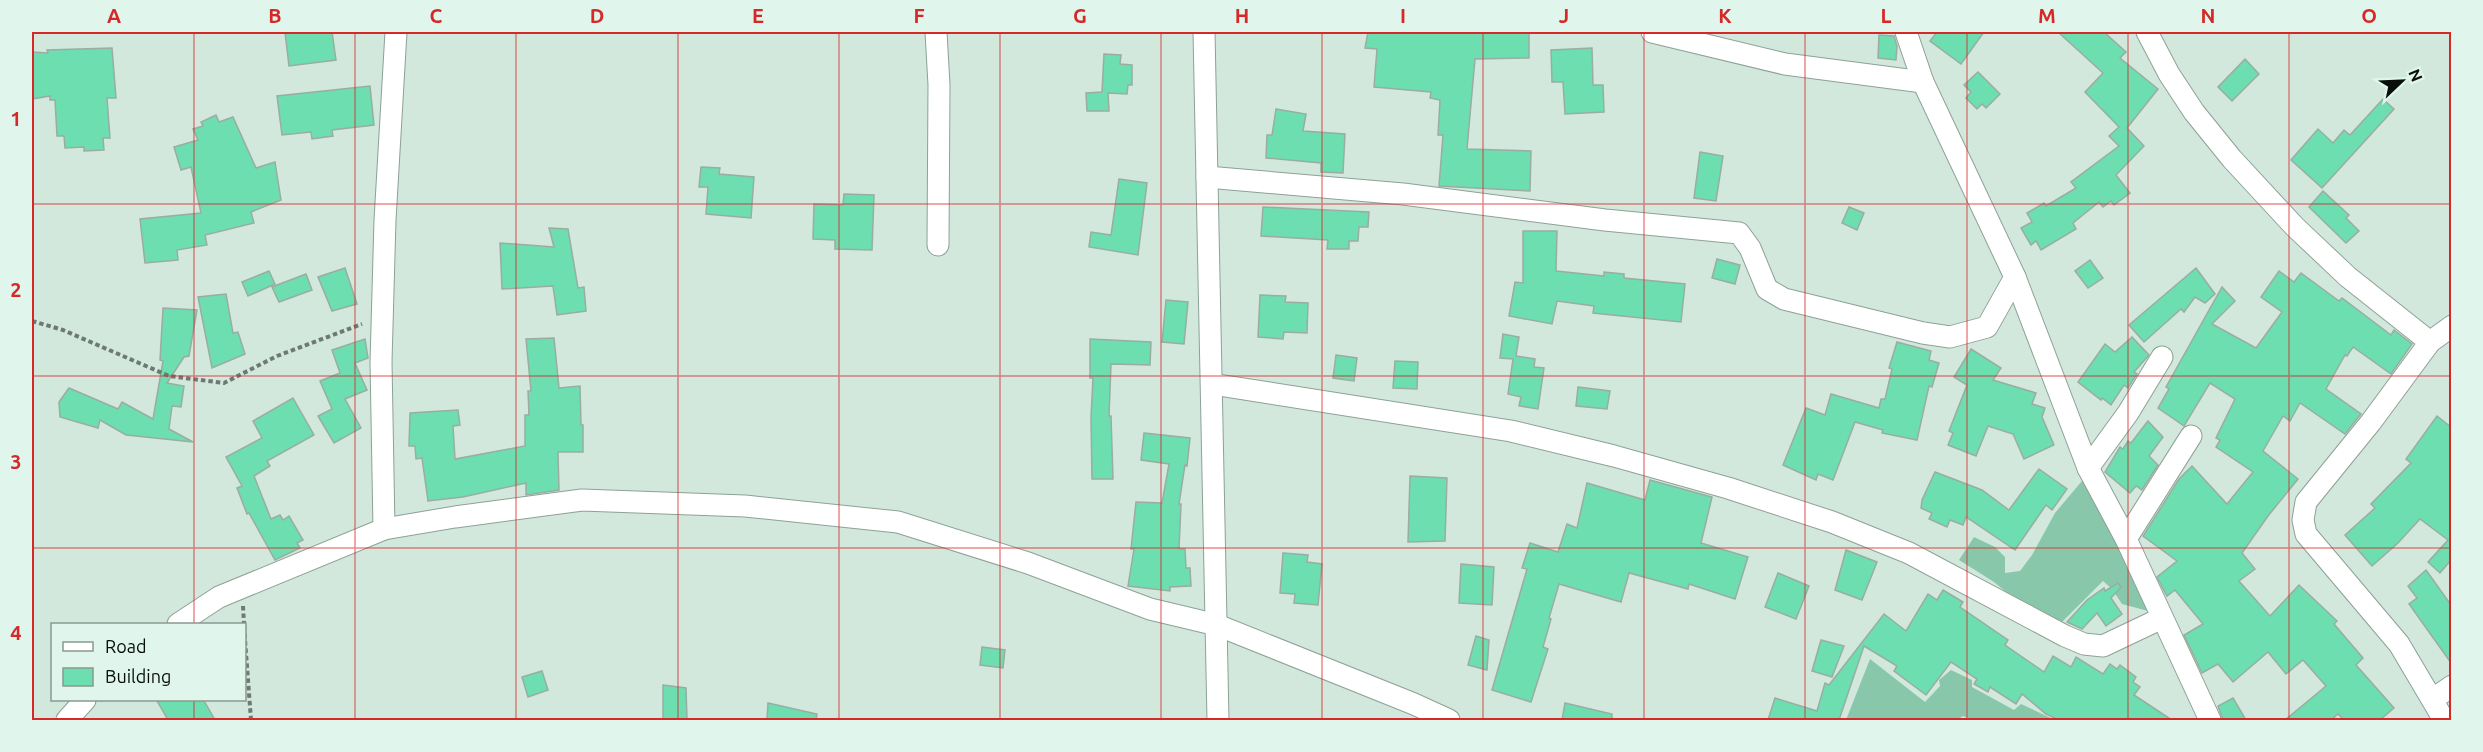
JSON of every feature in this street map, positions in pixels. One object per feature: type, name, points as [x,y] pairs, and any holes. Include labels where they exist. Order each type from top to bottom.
[{"type":"street","points":[[384,529],[382,317],[396,32]]},
{"type":"street","points":[[936,32],[939,85],[938,245]]},
{"type":"street","points":[[1204,32],[1218,720]]},
{"type":"street","points":[[1652,32],[1785,64],[1923,82]]},
{"type":"street","points":[[1905,32],[1923,82],[2015,277],[2088,468],[2126,539],[2210,720]]},
{"type":"street","points":[[2147,32],[2169,74],[2194,112],[2232,159],[2295,227],[2348,277],[2430,342]]},
{"type":"street","points":[[1207,177],[1403,194],[1739,233],[1750,248],[1767,289],[1784,299],[1923,333],[1950,337],[1987,327],[2015,277]]},
{"type":"street","points":[[2444,720],[2399,645],[2306,534],[2303,520],[2306,502],[2371,422],[2430,342],[2451,326]]},
{"type":"street","points":[[2088,468],[2128,413],[2162,357]]},
{"type":"street","points":[[1212,384],[1511,431],[1614,456],[1728,488],[1832,522],[1909,553],[2065,636],[2085,644],[2103,646],[2162,618]]},
{"type":"street","points":[[2126,539],[2192,436]]},
{"type":"street","points":[[180,623],[219,597],[384,529],[582,500],[745,506],[898,522],[1028,563],[1150,609],[1217,625],[1449,720]]},
{"type":"street","points":[[2433,699],[2451,686]]},
{"type":"street","points":[[67,720],[83,701]]},
{"type":"path","points":[[32,321],[63,330],[170,376],[224,383],[277,356],[382,317]]},
{"type":"path","points":[[246,653],[251,720]]},
{"type":"green space","points":[[2087,475],[2136,579],[2148,611],[2122,604],[2112,589],[2103,581],[2062,622],[2023,606],[1994,582],[1959,560],[1974,537],[1995,547],[2005,557],[2005,573],[2020,571],[2032,555],[2055,513]]},
{"type":"green space","points":[[1870,659],[1925,702],[1940,686],[1939,680],[1951,670],[1972,680],[1972,687],[2014,710],[2021,704],[2055,720],[1972,720],[1963,716],[1957,720],[1846,720]]},
{"type":"building","points":[[285,32],[332,32],[336,60],[289,66]]},
{"type":"building","points":[[1368,32],[1529,32],[1529,58],[1475,59],[1467,149],[1531,151],[1530,191],[1439,186],[1443,135],[1438,135],[1440,100],[1430,98],[1431,92],[1374,87],[1377,49],[1365,48]]},
{"type":"building","points":[[1937,32],[1984,32],[1961,64],[1930,41]]},
{"type":"building","points":[[2058,32],[2104,32],[2126,52],[2120,58],[2158,89],[2127,128],[2144,146],[2116,175],[2130,193],[2114,205],[2111,201],[2103,207],[2099,202],[2073,223],[2076,229],[2041,250],[2036,241],[2031,245],[2021,228],[2032,222],[2027,213],[2044,203],[2046,206],[2076,188],[2071,182],[2119,146],[2109,136],[2119,127],[2085,92],[2103,73]]},
{"type":"building","points":[[1879,35],[1894,36],[1897,46],[1896,60],[1878,58]]},
{"type":"building","points":[[112,48],[116,98],[107,98],[110,138],[103,138],[104,150],[84,151],[84,147],[65,148],[64,136],[57,136],[55,100],[50,100],[50,96],[32,99],[32,52]]},
{"type":"building","points":[[1592,48],[1593,85],[1603,85],[1604,112],[1565,114],[1563,82],[1552,82],[1551,50]]},
{"type":"building","points":[[1104,54],[1121,55],[1120,64],[1132,65],[1132,85],[1128,85],[1127,94],[1108,93],[1109,111],[1087,111],[1086,93],[1102,92]]},
{"type":"building","points":[[2245,59],[2259,74],[2232,101],[2218,87]]},
{"type":"building","points":[[1978,72],[2000,94],[1986,108],[1982,104],[1977,109],[1966,98],[1971,92],[1964,85]]},
{"type":"building","points":[[370,86],[374,125],[332,130],[333,136],[312,139],[311,132],[282,135],[277,96]]},
{"type":"building","points":[[2383,99],[2394,109],[2322,188],[2291,160],[2318,129],[2333,143],[2344,130],[2350,135]]},
{"type":"building","points":[[1276,109],[1306,114],[1303,131],[1345,134],[1343,173],[1321,172],[1321,163],[1266,158],[1267,135],[1272,135]]},
{"type":"building","points":[[216,115],[219,122],[233,117],[256,168],[275,162],[281,200],[251,212],[254,223],[205,235],[207,245],[177,250],[178,260],[145,263],[140,219],[201,213],[191,167],[181,170],[174,147],[198,140],[193,129],[203,126],[201,122]]},
{"type":"building","points":[[1700,152],[1723,156],[1716,201],[1694,198]]},
{"type":"building","points":[[701,167],[720,168],[719,174],[754,177],[751,218],[706,214],[708,187],[699,187]]},
{"type":"building","points":[[1119,179],[1147,183],[1138,255],[1089,247],[1091,232],[1111,235]]},
{"type":"building","points":[[2323,191],[2349,215],[2346,218],[2359,231],[2346,243],[2309,207]]},
{"type":"building","points":[[844,194],[874,195],[872,250],[835,249],[835,240],[813,239],[814,204],[843,205]]},
{"type":"building","points":[[1263,207],[1369,212],[1368,227],[1359,227],[1358,241],[1349,241],[1349,249],[1327,249],[1328,240],[1261,236]]},
{"type":"building","points":[[1849,207],[1864,213],[1857,230],[1842,223]]},
{"type":"building","points":[[549,228],[568,229],[578,288],[584,287],[586,311],[557,315],[553,286],[502,289],[500,243],[554,247]]},
{"type":"building","points":[[1523,231],[1557,231],[1556,271],[1604,276],[1604,272],[1624,274],[1624,278],[1685,284],[1681,322],[1593,313],[1594,306],[1557,301],[1552,324],[1509,316],[1515,282],[1523,283]]},
{"type":"building","points":[[1717,259],[1740,265],[1735,284],[1712,278]]},
{"type":"building","points":[[2090,260],[2103,278],[2088,288],[2075,271]]},
{"type":"building","points":[[345,268],[357,304],[332,311],[318,277]]},
{"type":"building","points":[[2196,268],[2215,294],[2205,303],[2195,297],[2184,312],[2181,309],[2144,342],[2129,325]]},
{"type":"building","points":[[269,271],[275,284],[248,296],[242,282]]},
{"type":"building","points":[[2279,271],[2294,282],[2301,273],[2339,301],[2342,298],[2391,335],[2394,330],[2412,344],[2391,374],[2353,347],[2347,356],[2345,355],[2326,389],[2361,414],[2345,434],[2300,403],[2290,421],[2283,416],[2263,451],[2298,479],[2242,553],[2255,569],[2239,581],[2270,616],[2299,585],[2337,621],[2334,624],[2363,658],[2356,665],[2394,708],[2380,720],[2344,720],[2338,714],[2331,720],[2285,720],[2326,686],[2303,660],[2286,674],[2268,652],[2233,682],[2218,664],[2202,673],[2184,635],[2203,624],[2175,590],[2167,596],[2157,577],[2177,561],[2143,536],[2179,479],[2192,466],[2227,504],[2253,472],[2216,447],[2220,440],[2216,438],[2235,399],[2210,383],[2184,426],[2158,408],[2169,389],[2166,387],[2222,287],[2235,301],[2212,324],[2256,348],[2282,312],[2261,297]]},
{"type":"building","points":[[306,274],[312,290],[279,302],[272,287]]},
{"type":"building","points":[[226,294],[233,333],[238,332],[245,354],[212,368],[198,297]]},
{"type":"building","points":[[1260,295],[1286,296],[1285,302],[1308,303],[1307,333],[1284,332],[1283,339],[1258,337]]},
{"type":"building","points":[[1166,300],[1188,302],[1184,344],[1162,342]]},
{"type":"building","points":[[163,308],[197,310],[189,356],[184,357],[167,383],[184,386],[181,407],[172,406],[169,429],[193,442],[126,435],[100,420],[98,428],[60,417],[59,402],[69,388],[118,409],[122,402],[153,419],[163,361],[160,360]]},
{"type":"building","points":[[1503,334],[1519,337],[1516,356],[1535,359],[1534,367],[1544,368],[1538,409],[1519,406],[1521,397],[1508,394],[1513,359],[1500,358]]},
{"type":"building","points":[[2132,337],[2149,355],[2134,372],[2137,374],[2128,388],[2124,385],[2111,405],[2078,382],[2105,344],[2115,352]]},
{"type":"building","points":[[554,338],[559,388],[580,386],[581,425],[583,425],[583,452],[558,452],[559,490],[526,495],[526,483],[463,497],[428,501],[422,458],[416,459],[415,446],[409,446],[410,413],[458,410],[460,425],[453,426],[455,459],[525,446],[525,415],[529,415],[528,391],[531,391],[526,339]]},
{"type":"building","points":[[365,339],[368,358],[355,363],[367,390],[345,399],[361,428],[334,443],[318,416],[332,409],[320,381],[340,373],[332,350]]},
{"type":"building","points":[[1090,339],[1151,342],[1150,365],[1111,364],[1109,416],[1111,416],[1113,479],[1092,479],[1093,378],[1090,378]]},
{"type":"building","points":[[1897,342],[1931,351],[1929,360],[1939,363],[1932,387],[1929,386],[1917,440],[1882,433],[1883,430],[1855,422],[1833,480],[1818,474],[1816,480],[1783,465],[1806,408],[1825,415],[1831,394],[1879,408],[1881,399],[1885,399],[1892,369],[1889,368]]},
{"type":"building","points":[[1971,349],[2001,368],[1993,380],[2036,393],[2032,404],[2045,408],[2042,417],[2054,445],[2024,459],[2013,434],[1988,426],[1976,456],[1948,445],[1953,433],[1949,431],[1967,385],[1954,377]]},
{"type":"building","points":[[1336,355],[1357,358],[1354,381],[1333,378]]},
{"type":"building","points":[[1395,361],[1418,362],[1417,389],[1393,388]]},
{"type":"building","points":[[1578,387],[1610,391],[1607,409],[1576,406]]},
{"type":"building","points":[[293,398],[314,435],[267,461],[270,466],[254,476],[271,519],[280,515],[283,520],[289,516],[303,540],[297,543],[300,548],[275,560],[249,513],[247,514],[237,488],[242,486],[226,457],[262,438],[253,421]]},
{"type":"building","points":[[2437,416],[2451,427],[2451,560],[2440,573],[2428,562],[2448,540],[2420,519],[2372,566],[2345,535],[2375,508],[2371,504],[2411,463],[2406,459]]},
{"type":"building","points":[[2148,421],[2163,437],[2149,456],[2158,465],[2142,490],[2136,486],[2130,493],[2105,472],[2120,447],[2123,449],[2128,441],[2131,443]]},
{"type":"building","points":[[1144,433],[1190,438],[1179,504],[1181,504],[1179,549],[1185,549],[1186,568],[1190,568],[1191,586],[1170,587],[1170,591],[1128,586],[1134,549],[1131,549],[1136,502],[1162,503],[1169,464],[1141,460]]},
{"type":"building","points":[[2039,469],[2067,489],[2052,510],[2046,505],[2015,550],[1966,517],[1963,525],[1950,520],[1947,527],[1929,519],[1932,513],[1921,508],[1922,500],[1935,472],[1982,490],[2009,510]]},
{"type":"building","points":[[1410,476],[1447,478],[1445,541],[1408,542]]},
{"type":"building","points":[[1650,480],[1712,497],[1701,543],[1748,557],[1735,599],[1689,584],[1688,589],[1629,573],[1621,602],[1559,584],[1543,647],[1548,649],[1531,702],[1492,690],[1527,569],[1522,568],[1530,543],[1558,552],[1567,524],[1577,528],[1587,483],[1645,500]]},
{"type":"building","points":[[1846,550],[1877,562],[1862,600],[1835,590]]},
{"type":"building","points":[[1283,553],[1308,555],[1307,562],[1322,564],[1318,605],[1294,603],[1295,594],[1280,593]]},
{"type":"building","points":[[1461,564],[1494,567],[1492,605],[1459,603]]},
{"type":"building","points":[[2426,570],[2451,605],[2451,663],[2409,604],[2417,598],[2408,586]]},
{"type":"building","points":[[1778,573],[1809,586],[1796,619],[1765,607]]},
{"type":"building","points":[[2118,583],[2121,587],[2111,598],[2122,614],[2106,626],[2097,613],[2082,629],[2067,622],[2087,600],[2104,588],[2105,591]]},
{"type":"building","points":[[1943,590],[1963,602],[1960,607],[2008,640],[2005,645],[2044,672],[2053,656],[2071,667],[2076,657],[2103,674],[2110,664],[2117,669],[2120,665],[2136,677],[2133,682],[2140,687],[2134,695],[2172,720],[2059,720],[2046,714],[2022,694],[2016,704],[1990,687],[1988,692],[1974,684],[1977,679],[1951,662],[1926,695],[1894,671],[1897,666],[1864,646],[1839,720],[1768,720],[1775,698],[1817,711],[1825,683],[1829,685],[1884,614],[1906,631],[1928,594],[1937,600]]},
{"type":"building","points":[[1476,636],[1489,640],[1487,670],[1468,665]]},
{"type":"building","points":[[1821,640],[1844,646],[1832,677],[1812,671]]},
{"type":"building","points":[[982,647],[1005,650],[1003,668],[980,665]]},
{"type":"building","points":[[542,671],[548,690],[528,697],[522,677]]},
{"type":"building","points":[[663,685],[686,688],[687,720],[663,720]]},
{"type":"building","points":[[2233,698],[2246,720],[2223,720],[2218,706]]},
{"type":"building","points":[[157,701],[204,701],[215,720],[168,720]]},
{"type":"building","points":[[768,703],[817,714],[816,720],[767,720]]},
{"type":"building","points":[[1565,703],[1612,714],[1612,720],[1562,720]]}]
